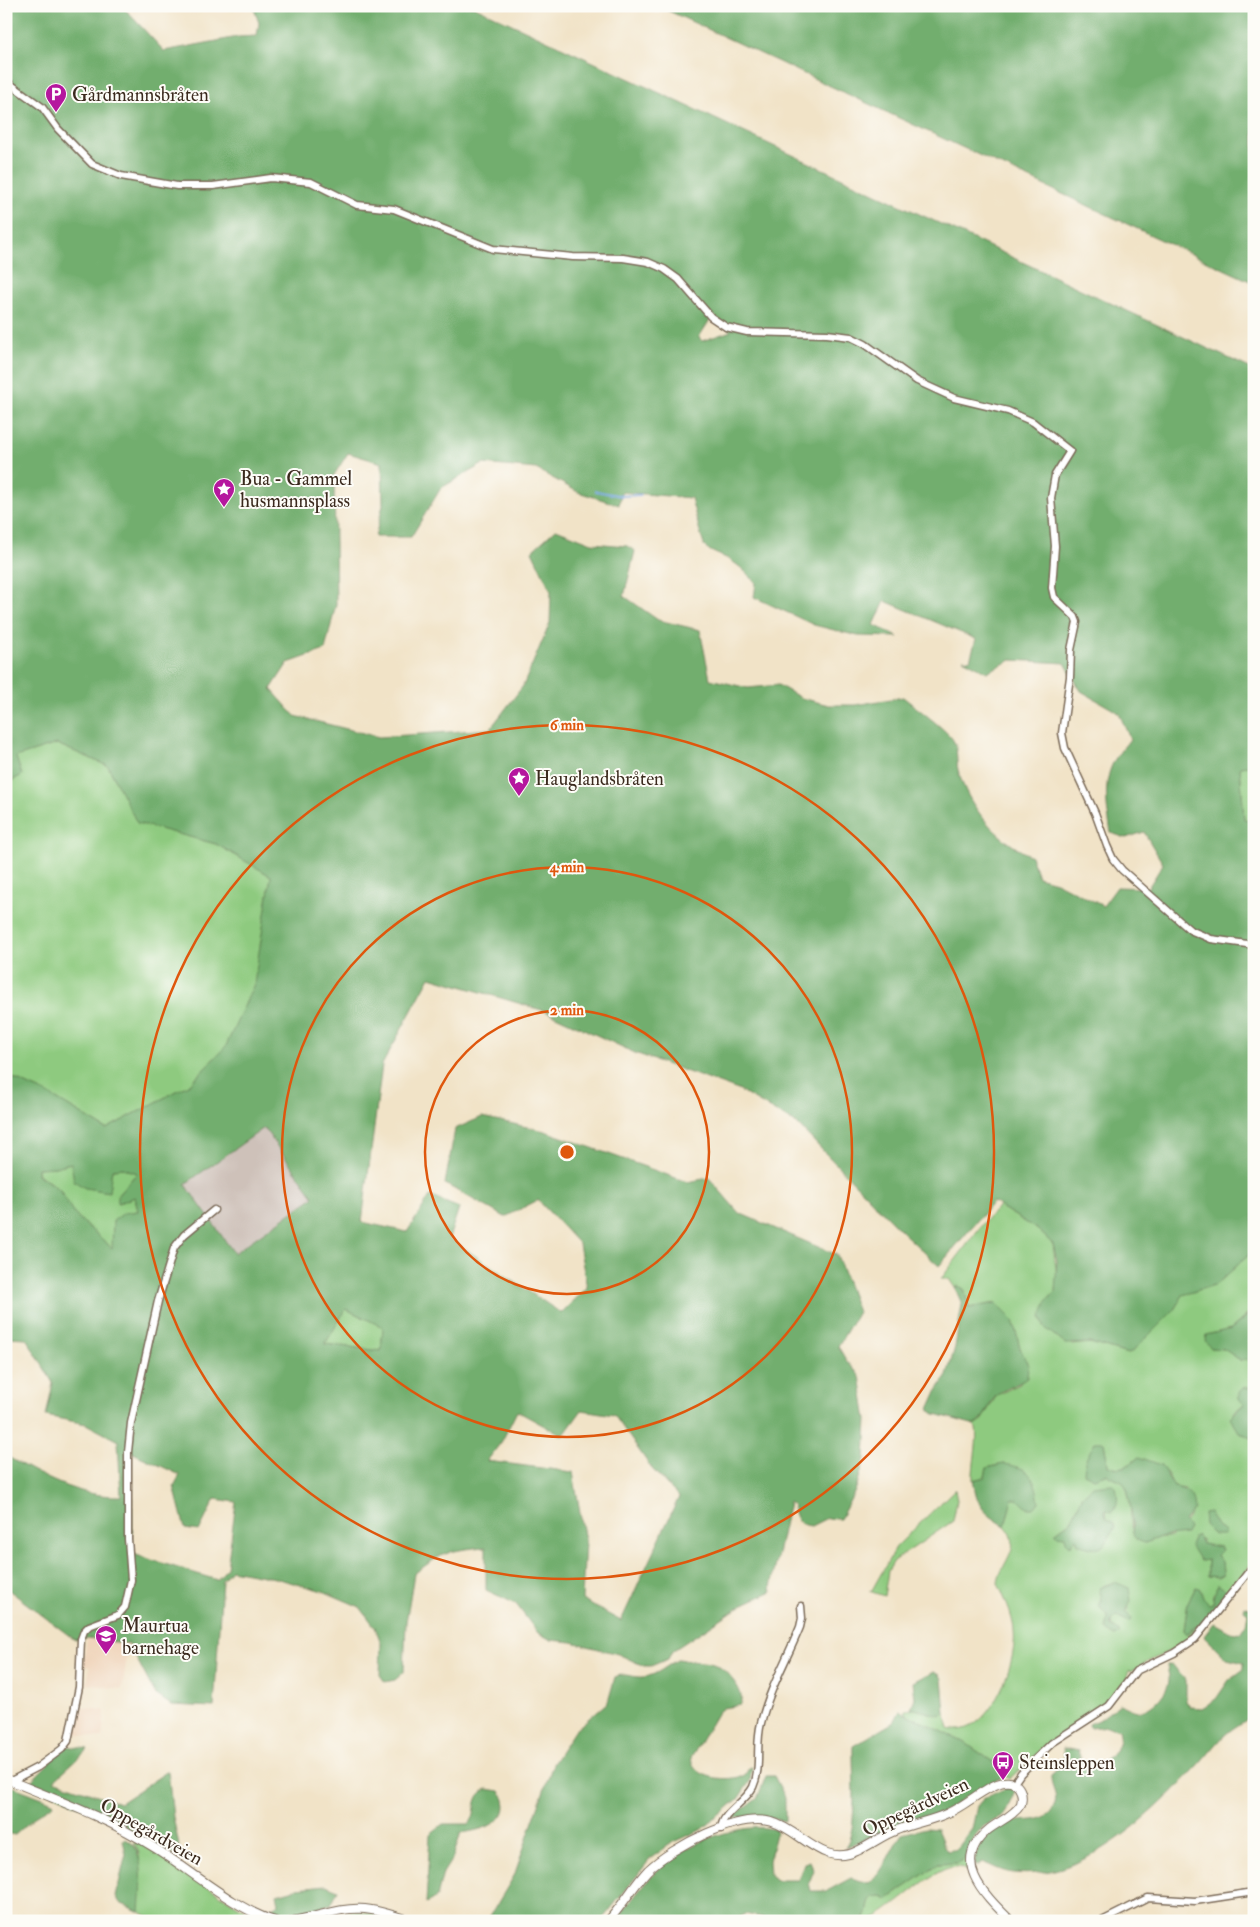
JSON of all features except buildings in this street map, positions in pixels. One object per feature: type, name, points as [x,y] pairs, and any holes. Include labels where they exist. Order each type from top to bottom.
[{"type":"main road","name":"Oppegårdveien","points":[[9,1780],[67,1802],[126,1832],[248,1909],[275,1921]]},
{"type":"main road","name":"Oppegårdveien","points":[[608,1921],[641,1879],[659,1861],[682,1846],[721,1829],[746,1821],[767,1821],[787,1828],[824,1853],[846,1855],[896,1830],[948,1814],[1000,1783],[1014,1783]]},
{"type":"main road","points":[[1011,1921],[977,1882],[972,1871],[971,1861],[978,1840],[993,1826],[1014,1813],[1021,1804],[1022,1792],[1014,1783]]},
{"type":"main road","points":[[293,1921],[332,1910],[360,1907],[383,1911],[410,1921]]},
{"type":"street","points":[[6,81],[42,107],[58,129],[92,164],[121,176],[177,186],[213,186],[271,178],[311,182],[357,205],[394,209],[493,249],[554,255],[623,258],[648,262],[664,269],[678,279],[712,317],[726,327],[747,332],[827,334],[851,337],[865,344],[917,381],[954,398],[1008,411],[1033,422],[1070,451],[1055,475],[1051,498],[1055,546],[1052,588],[1054,597],[1075,617],[1077,622],[1071,650],[1070,677],[1062,721],[1065,748],[1095,813],[1113,859],[1122,870],[1190,930],[1211,939],[1254,944]]},
{"type":"street","points":[[9,1780],[38,1767],[62,1749],[68,1740],[79,1687],[81,1639],[84,1631],[89,1626],[118,1615],[125,1607],[131,1580],[128,1539],[128,1452],[131,1422],[158,1301],[174,1248],[184,1235],[214,1210]]},
{"type":"street","points":[[1014,1783],[1021,1773],[1052,1743],[1104,1710],[1136,1671],[1182,1649],[1195,1639],[1254,1565]]},
{"type":"street","points":[[721,1829],[723,1820],[748,1797],[756,1780],[760,1724],[772,1690],[800,1627],[802,1618],[801,1606]]},
{"type":"street","points":[[1102,1921],[1148,1898],[1195,1901],[1254,1892]]},
{"type":"shaded area","points":[[265,1127],[314,1197],[234,1254],[185,1184]]},
{"type":"shaded area","name":"Maurtua barnehage","points":[[87,1638],[129,1644],[122,1689],[87,1684],[90,1667],[83,1666]]},
{"type":"shaded area","name":"Maurtua barnehage","points":[[77,1707],[105,1710],[102,1738],[73,1734]]},
{"type":"green space","points":[[6,6],[122,6],[164,51],[238,37],[257,36],[259,23],[253,6],[473,6],[1254,370],[1254,765],[1240,767],[1244,819],[1254,822],[1254,1250],[1217,1284],[1183,1295],[1173,1311],[1128,1354],[1090,1343],[1065,1344],[1044,1327],[1041,1317],[1047,1301],[1055,1292],[1057,1261],[1053,1244],[1038,1230],[993,1202],[939,1266],[900,1230],[797,1124],[738,1090],[635,1053],[545,1011],[430,977],[382,1065],[362,1222],[407,1232],[430,1196],[459,1208],[449,1238],[561,1313],[587,1288],[579,1244],[538,1200],[505,1217],[445,1184],[455,1129],[482,1117],[545,1131],[687,1182],[709,1178],[739,1213],[837,1255],[858,1312],[838,1346],[846,1360],[860,1376],[867,1420],[865,1459],[855,1491],[840,1519],[827,1518],[811,1526],[803,1524],[798,1520],[794,1513],[793,1505],[789,1502],[771,1587],[772,1591],[742,1605],[672,1651],[668,1659],[651,1666],[644,1666],[618,1654],[572,1642],[551,1640],[537,1632],[516,1604],[486,1590],[486,1547],[463,1549],[447,1553],[414,1574],[406,1622],[404,1672],[395,1680],[385,1682],[380,1675],[381,1643],[375,1627],[360,1607],[323,1591],[275,1578],[231,1570],[222,1580],[214,1707],[171,1705],[155,1694],[129,1644],[87,1638],[75,1640],[6,1588],[6,1456],[47,1478],[75,1489],[90,1493],[121,1496],[118,1441],[86,1424],[46,1416],[53,1383],[26,1338],[6,1337],[6,1075],[48,1094],[106,1129],[190,1084],[226,1046],[254,984],[271,876],[216,844],[137,823],[108,766],[57,744],[16,757],[22,775],[6,784]],"holes":[[[713,315],[731,331],[702,341],[699,337]],[[348,453],[382,463],[383,505],[375,537],[411,537],[441,488],[483,464],[536,469],[578,492],[619,505],[621,492],[691,498],[705,547],[739,566],[756,583],[754,597],[814,625],[858,636],[898,637],[874,625],[885,601],[976,639],[970,660],[963,659],[987,672],[1011,660],[1065,663],[1081,691],[1119,713],[1130,739],[1116,758],[1108,778],[1106,797],[1111,833],[1126,838],[1144,832],[1163,864],[1148,888],[1117,887],[1103,906],[1056,882],[1038,877],[1031,856],[996,832],[969,797],[958,770],[955,743],[944,730],[903,697],[855,705],[829,705],[801,698],[778,685],[748,688],[710,679],[700,630],[658,620],[624,596],[635,551],[627,546],[592,543],[556,529],[532,551],[551,591],[550,623],[523,686],[490,729],[379,737],[295,716],[271,689],[288,663],[325,650],[336,604],[334,475]],[[264,1128],[314,1197],[234,1253],[185,1184]],[[71,1163],[74,1181],[85,1188],[109,1192],[112,1169],[123,1168],[137,1173],[117,1196],[118,1203],[135,1197],[138,1211],[124,1213],[113,1221],[112,1248],[74,1214],[60,1190],[37,1174],[37,1168],[55,1167]],[[346,1309],[383,1327],[381,1351],[325,1344]],[[582,1410],[614,1415],[653,1470],[679,1497],[621,1621],[582,1600],[585,1541],[573,1472],[487,1461],[502,1441],[517,1411],[563,1436]],[[131,1452],[180,1475],[174,1486],[185,1529],[199,1531],[215,1499],[236,1502],[227,1568],[217,1580],[133,1554]]]},
{"type":"green space","points":[[658,6],[1254,6],[1254,283]]},
{"type":"green space","points":[[57,744],[108,766],[138,823],[216,844],[271,876],[255,984],[226,1046],[190,1084],[106,1129],[48,1094],[6,1075],[6,784],[22,775],[15,757]]},
{"type":"green space","points":[[1254,765],[1254,822],[1244,820],[1240,766]]},
{"type":"green space","points":[[71,1163],[108,1192],[112,1169],[123,1168],[137,1173],[117,1196],[118,1203],[135,1197],[138,1211],[124,1213],[113,1249],[74,1214],[60,1190],[37,1173],[37,1168],[55,1167]]},
{"type":"green space","points":[[999,1206],[1038,1230],[1053,1244],[1057,1277],[1055,1292],[1047,1301],[1072,1345],[1090,1343],[1128,1354],[1173,1311],[1183,1295],[1217,1284],[1254,1250],[1254,1315],[1252,1312],[1249,1313],[1231,1329],[1207,1335],[1211,1348],[1224,1349],[1240,1360],[1254,1361],[1254,1388],[1243,1388],[1244,1404],[1233,1413],[1239,1432],[1254,1439],[1254,1561],[1221,1603],[1222,1599],[1214,1592],[1213,1603],[1209,1604],[1203,1598],[1200,1589],[1196,1587],[1188,1602],[1184,1630],[1189,1633],[1207,1619],[1200,1629],[1182,1644],[1132,1672],[1129,1671],[1125,1681],[1105,1707],[1046,1746],[1009,1779],[1006,1777],[1006,1771],[964,1742],[915,1720],[904,1711],[911,1708],[941,1716],[945,1713],[949,1729],[963,1729],[977,1723],[998,1696],[1006,1679],[1014,1645],[1012,1619],[998,1583],[1010,1554],[1013,1541],[1011,1533],[1005,1526],[1012,1498],[1018,1499],[1004,1464],[987,1468],[985,1477],[973,1480],[977,1436],[975,1425],[981,1421],[997,1395],[1020,1384],[1028,1365],[1020,1348],[1013,1320],[996,1303],[969,1308],[964,1289],[958,1286],[955,1288],[949,1279],[941,1279],[984,1222]],"holes":[[[1104,1442],[1108,1465],[1117,1468],[1125,1467],[1139,1457],[1167,1473],[1174,1487],[1185,1489],[1191,1515],[1172,1537],[1160,1537],[1145,1543],[1131,1528],[1130,1503],[1125,1484],[1118,1479],[1103,1474]],[[1083,1495],[1106,1510],[1107,1519],[1073,1540],[1071,1545],[1065,1536],[1056,1532],[1071,1521]],[[1201,1539],[1202,1544],[1220,1547],[1222,1550],[1217,1555],[1222,1562],[1223,1574],[1208,1576],[1208,1560],[1200,1561],[1191,1543]],[[1115,1582],[1129,1609],[1122,1618],[1117,1616],[1112,1621],[1113,1629],[1106,1629],[1108,1618],[1101,1609],[1102,1586]]]},
{"type":"green space","points":[[958,1286],[964,1289],[969,1308],[996,1303],[1013,1320],[1020,1348],[1028,1365],[1027,1378],[996,1396],[982,1419],[975,1425],[932,1413],[929,1409],[938,1389],[947,1376],[955,1347],[962,1304],[955,1288]]},
{"type":"green space","points":[[346,1309],[383,1327],[381,1351],[325,1344]]},
{"type":"green space","points":[[1252,1312],[1254,1361],[1240,1360],[1224,1349],[1211,1348],[1205,1341],[1206,1335],[1231,1329]]},
{"type":"green space","points":[[1243,1388],[1254,1388],[1254,1439],[1239,1432],[1230,1417],[1244,1404],[1239,1399],[1239,1392]]},
{"type":"green space","points":[[1095,1442],[1104,1442],[1108,1465],[1113,1467],[1125,1467],[1139,1457],[1161,1465],[1174,1487],[1187,1492],[1193,1500],[1194,1509],[1184,1521],[1189,1528],[1186,1534],[1160,1537],[1145,1543],[1137,1540],[1133,1535],[1132,1513],[1125,1485],[1106,1474],[1094,1478],[1084,1473],[1085,1461]]},
{"type":"green space","points":[[1004,1464],[1020,1468],[1030,1475],[1036,1486],[1039,1502],[1034,1508],[1027,1508],[1018,1499],[1012,1499],[1005,1526],[982,1508],[973,1480],[985,1477],[987,1468]]},
{"type":"green space","points":[[1111,1484],[1116,1487],[1117,1504],[1112,1512],[1106,1510],[1105,1513],[1107,1519],[1112,1521],[1115,1527],[1105,1544],[1098,1548],[1093,1548],[1078,1544],[1076,1538],[1070,1545],[1066,1541],[1065,1536],[1056,1535],[1056,1532],[1071,1521],[1083,1495],[1093,1486]]},
{"type":"green space","points":[[955,1489],[957,1500],[953,1521],[894,1561],[888,1571],[884,1596],[869,1591],[872,1590],[896,1547]]},
{"type":"green space","points":[[1209,1512],[1218,1527],[1224,1532],[1224,1535],[1214,1535],[1204,1525],[1203,1513]]},
{"type":"green space","points":[[1197,1535],[1202,1544],[1220,1547],[1222,1550],[1217,1555],[1222,1562],[1223,1574],[1218,1577],[1208,1576],[1208,1560],[1200,1561],[1190,1545],[1193,1538]]},
{"type":"green space","points":[[1115,1582],[1129,1588],[1131,1601],[1126,1612],[1131,1619],[1129,1622],[1117,1616],[1112,1621],[1111,1626],[1119,1631],[1119,1635],[1114,1636],[1106,1629],[1108,1617],[1099,1606],[1102,1600],[1099,1588]]},
{"type":"green space","points":[[1217,1584],[1226,1590],[1221,1603],[1207,1619],[1186,1634],[1184,1630],[1188,1602],[1196,1587],[1200,1589],[1203,1598],[1209,1604],[1213,1603]]},
{"type":"green space","points":[[1245,1606],[1254,1610],[1254,1715],[1226,1734],[1176,1789],[1135,1826],[1089,1856],[1065,1867],[1040,1873],[1014,1873],[982,1862],[977,1866],[975,1865],[981,1844],[991,1833],[1011,1823],[1043,1818],[1051,1811],[1056,1801],[1056,1796],[1051,1775],[1065,1763],[1063,1748],[1078,1751],[1084,1768],[1091,1769],[1112,1753],[1119,1743],[1119,1730],[1107,1726],[1090,1728],[1089,1724],[1099,1720],[1120,1704],[1139,1711],[1149,1708],[1166,1690],[1169,1679],[1167,1665],[1172,1664],[1186,1681],[1186,1701],[1190,1707],[1202,1708],[1216,1699],[1229,1680],[1244,1669],[1244,1663],[1227,1659],[1204,1636],[1214,1623],[1234,1634],[1240,1633],[1246,1624],[1248,1613],[1244,1610]]},
{"type":"green space","points":[[679,1659],[716,1665],[728,1674],[740,1691],[740,1705],[723,1708],[718,1712],[691,1758],[698,1771],[713,1777],[738,1777],[745,1775],[749,1768],[752,1767],[750,1781],[738,1799],[703,1829],[672,1843],[651,1858],[601,1921],[487,1921],[514,1876],[553,1764],[574,1731],[608,1702],[615,1677],[622,1675],[648,1676]]},
{"type":"green space","points":[[934,1672],[940,1675],[942,1679],[945,1713],[941,1716],[911,1708],[915,1698],[913,1682]]},
{"type":"green space","points":[[900,1711],[964,1742],[1006,1771],[1007,1775],[978,1789],[940,1814],[897,1826],[845,1847],[852,1827],[854,1799],[853,1746],[894,1722]]},
{"type":"green space","points":[[66,1746],[88,1749],[54,1780],[120,1803],[168,1771],[173,1817],[182,1860],[124,1826],[29,1783]]},
{"type":"green space","points":[[766,1776],[774,1776],[785,1797],[785,1821],[758,1816],[734,1818],[737,1813],[757,1799]]},
{"type":"green space","points":[[6,1784],[54,1804],[37,1815],[15,1835],[6,1833]]},
{"type":"green space","points":[[1011,1786],[1015,1792],[1004,1815],[983,1827],[974,1838],[967,1857],[957,1863],[938,1864],[888,1899],[882,1896],[872,1897],[863,1921],[829,1918],[781,1921],[745,1914],[733,1921],[615,1921],[663,1865],[686,1849],[717,1836],[749,1828],[777,1830],[769,1861],[770,1875],[776,1880],[798,1880],[804,1863],[810,1861],[814,1870],[809,1883],[811,1891],[827,1891],[851,1878],[869,1883],[880,1872],[902,1834],[926,1828],[937,1829],[948,1851],[957,1849],[972,1829],[977,1806],[984,1798]]},
{"type":"green space","points":[[487,1789],[500,1791],[505,1810],[496,1822],[479,1829],[461,1833],[453,1857],[443,1873],[437,1897],[426,1903],[430,1834],[443,1824],[469,1824],[474,1815],[478,1796]]},
{"type":"green space","points":[[125,1839],[132,1843],[140,1860],[140,1912],[120,1903],[116,1896],[126,1854],[123,1840]]},
{"type":"green space","points":[[138,1841],[263,1921],[157,1921],[140,1912],[139,1853],[134,1843]]},
{"type":"green space","points":[[967,1857],[967,1871],[957,1867],[944,1870],[931,1877],[887,1910],[874,1918],[863,1921],[872,1897],[882,1896],[888,1899],[938,1864],[957,1863]]},
{"type":"green space","points":[[326,1885],[338,1890],[331,1904],[289,1914],[272,1915],[263,1913],[279,1904],[277,1894],[298,1888]]},
{"type":"green space","points":[[356,1911],[379,1915],[387,1919],[304,1921]]},
{"type":"waterway","points":[[596,491],[622,496],[641,495]]},
{"type":"place","name":"Gårdmannsbråten","points":[[56,113]]},
{"type":"place","name":"Bua - Gammel husmannsplass","points":[[224,508]]},
{"type":"place","name":"Hauglandsbråten","points":[[519,797]]},
{"type":"place","name":"Maurtua barnehage","points":[[106,1655]]},
{"type":"place","name":"Steinsleppen","points":[[1003,1781]]}]
